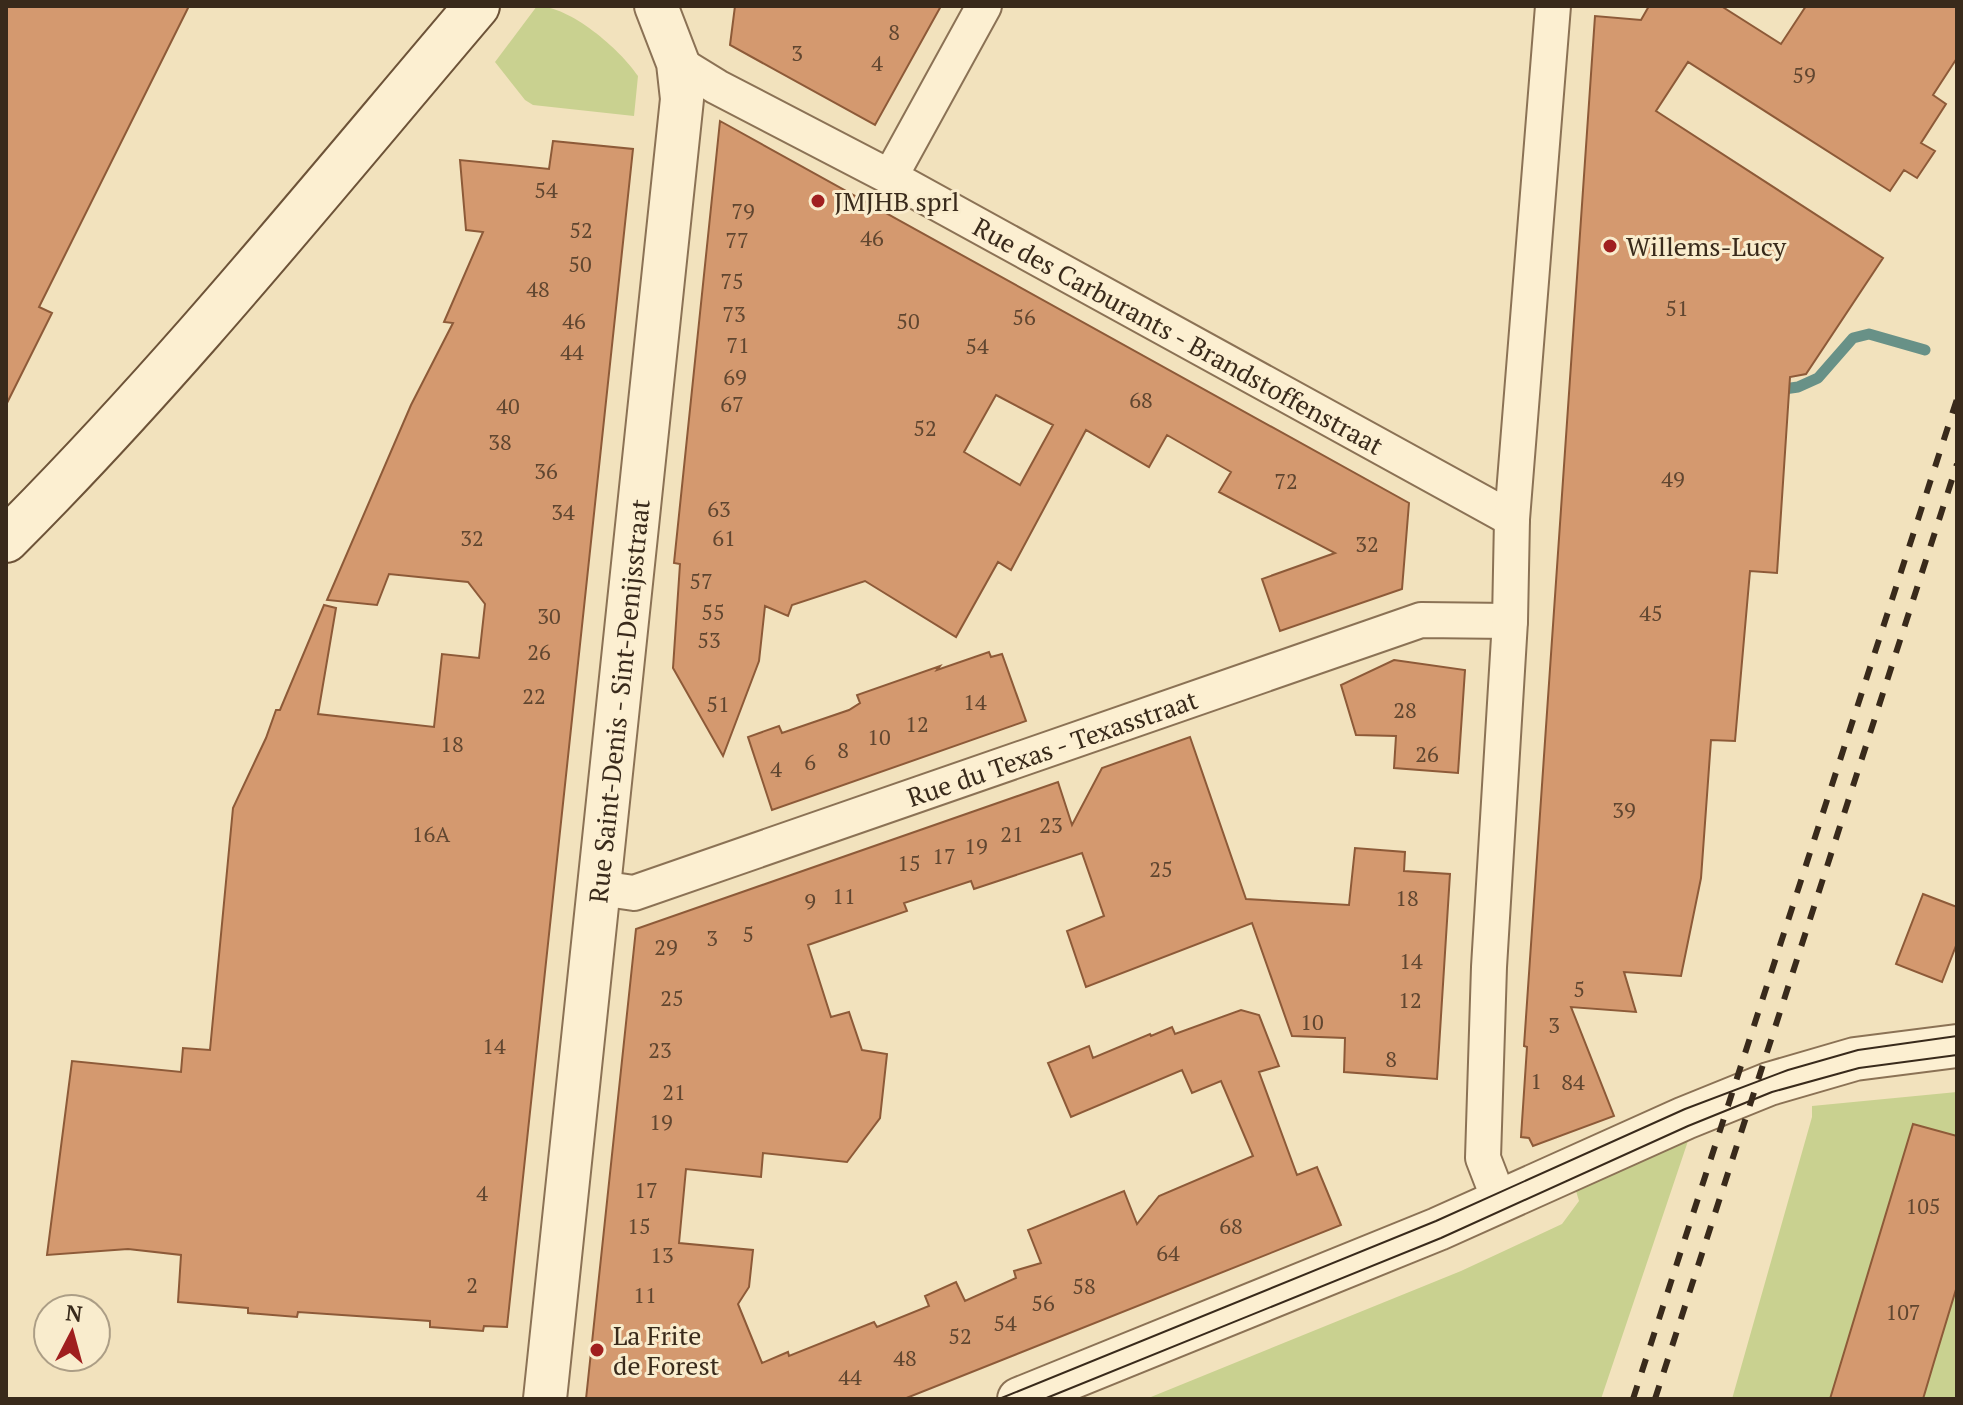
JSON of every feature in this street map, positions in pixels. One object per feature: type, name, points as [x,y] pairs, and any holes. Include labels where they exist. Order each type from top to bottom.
[{"type":"main road","points":[[6,540],[66,480],[210,321],[477,6]]},
{"type":"street","name":"Rue Saint-Denis - Sint-Denijsstraat","points":[[545,1399],[682,99],[678,63],[656,6]]},
{"type":"street","points":[[890,177],[984,6]]},
{"type":"street","points":[[1500,1202],[1483,1158],[1489,967],[1510,621],[1512,519],[1553,6]]},
{"type":"street","name":"Rue des Carburants - Brandstoffenstraat","points":[[678,63],[1512,519]]},
{"type":"street","name":"Rue du Texas - Texasstraat","points":[[599,888],[634,893],[1421,620],[1510,621]]},
{"type":"street","points":[[1019,1399],[1424,1235],[1685,1118],[1769,1084],[1855,1059],[1957,1046]]},
{"type":"green space","points":[[537,6],[564,13],[579,21],[630,65],[638,76],[634,116],[533,105],[525,100],[495,62]]},
{"type":"green space","points":[[1957,1092],[1957,1399],[1732,1399],[1812,1117],[1812,1106]]},
{"type":"green space","points":[[1690,1135],[1601,1399],[1146,1399],[1461,1271],[1562,1224],[1579,1201],[1574,1184]]},
{"type":"building","points":[[6,6],[189,6],[39,307],[52,313],[6,405]]},
{"type":"building","points":[[735,6],[941,6],[875,125],[730,45]]},
{"type":"building","points":[[1649,6],[1721,6],[1781,44],[1806,6],[1957,6],[1957,58],[1933,95],[1946,104],[1921,143],[1935,151],[1917,178],[1904,170],[1890,191],[1688,62],[1656,111],[1883,258],[1806,374],[1790,377],[1777,573],[1750,571],[1735,741],[1711,740],[1701,878],[1681,976],[1624,972],[1636,1012],[1571,1007],[1614,1116],[1533,1146],[1529,1138],[1521,1137],[1527,1047],[1524,1046],[1595,16],[1641,20]]},
{"type":"building","points":[[720,121],[1409,503],[1402,589],[1280,631],[1262,579],[1335,553],[1219,492],[1231,472],[1167,435],[1149,467],[1086,430],[1011,570],[998,562],[956,637],[865,581],[792,605],[788,616],[765,606],[759,661],[723,756],[673,668],[680,564],[674,563]],"holes":[[[996,395],[1053,425],[1020,485],[964,452]]]},
{"type":"building","points":[[553,141],[633,149],[507,1327],[484,1326],[483,1331],[430,1327],[430,1321],[298,1312],[297,1317],[248,1313],[248,1308],[178,1302],[181,1255],[128,1249],[47,1255],[72,1061],[181,1072],[183,1048],[210,1050],[233,808],[276,710],[280,710],[324,605],[336,608],[318,714],[434,727],[442,654],[479,658],[485,604],[468,582],[389,574],[377,605],[327,600],[411,405],[453,323],[444,322],[483,232],[466,230],[460,160],[549,169]]},
{"type":"building","points":[[989,652],[991,657],[1002,654],[1026,721],[772,810],[748,737],[779,726],[782,733],[849,710],[860,703],[857,695]]},
{"type":"building","points":[[1394,660],[1465,670],[1458,773],[1394,768],[1396,736],[1356,735],[1341,685]]},
{"type":"building","points":[[1190,737],[1246,899],[1349,905],[1355,848],[1405,852],[1404,871],[1450,874],[1437,1079],[1344,1072],[1345,1038],[1292,1036],[1252,923],[1086,987],[1067,931],[1104,916],[1082,853],[974,889],[971,881],[904,903],[907,911],[808,945],[831,1017],[849,1012],[862,1050],[887,1054],[880,1118],[847,1162],[763,1153],[761,1177],[686,1169],[679,1243],[753,1250],[749,1287],[738,1304],[762,1363],[788,1352],[789,1356],[874,1322],[877,1327],[929,1306],[925,1296],[956,1282],[965,1301],[1016,1278],[1014,1271],[1041,1263],[1028,1230],[1124,1191],[1137,1224],[1159,1196],[1253,1156],[1221,1081],[1192,1093],[1182,1070],[1071,1117],[1048,1063],[1089,1046],[1093,1058],[1150,1034],[1172,1027],[1175,1034],[1241,1010],[1259,1015],[1279,1066],[1259,1072],[1297,1175],[1317,1167],[1341,1225],[904,1399],[586,1399],[636,929],[1058,782],[1072,825],[1102,768]]},
{"type":"building","points":[[1923,894],[1957,907],[1957,943],[1942,982],[1896,964]]},
{"type":"building","points":[[1913,1124],[1957,1136],[1957,1286],[1923,1399],[1830,1399]]},
{"type":"waterway","points":[[1777,390],[1798,387],[1818,378],[1853,338],[1869,334],[1925,350]]},
{"type":"tram line","points":[[999,1399],[1436,1221],[1685,1109],[1788,1070],[1858,1050],[1957,1036]]},
{"type":"tram line","points":[[1044,1399],[1441,1238],[1688,1126],[1772,1092],[1859,1068],[1957,1055]]},
{"type":"railway","points":[[1633,1399],[1957,399]]},
{"type":"railway","points":[[1655,1399],[1957,464]]},
{"type":"place","name":"JMJHB sprl","points":[[818,201]]},
{"type":"place","name":"Willems-Lucy","points":[[1610,246]]},
{"type":"place","name":"La Frite de Forest","points":[[597,1350]]}]
